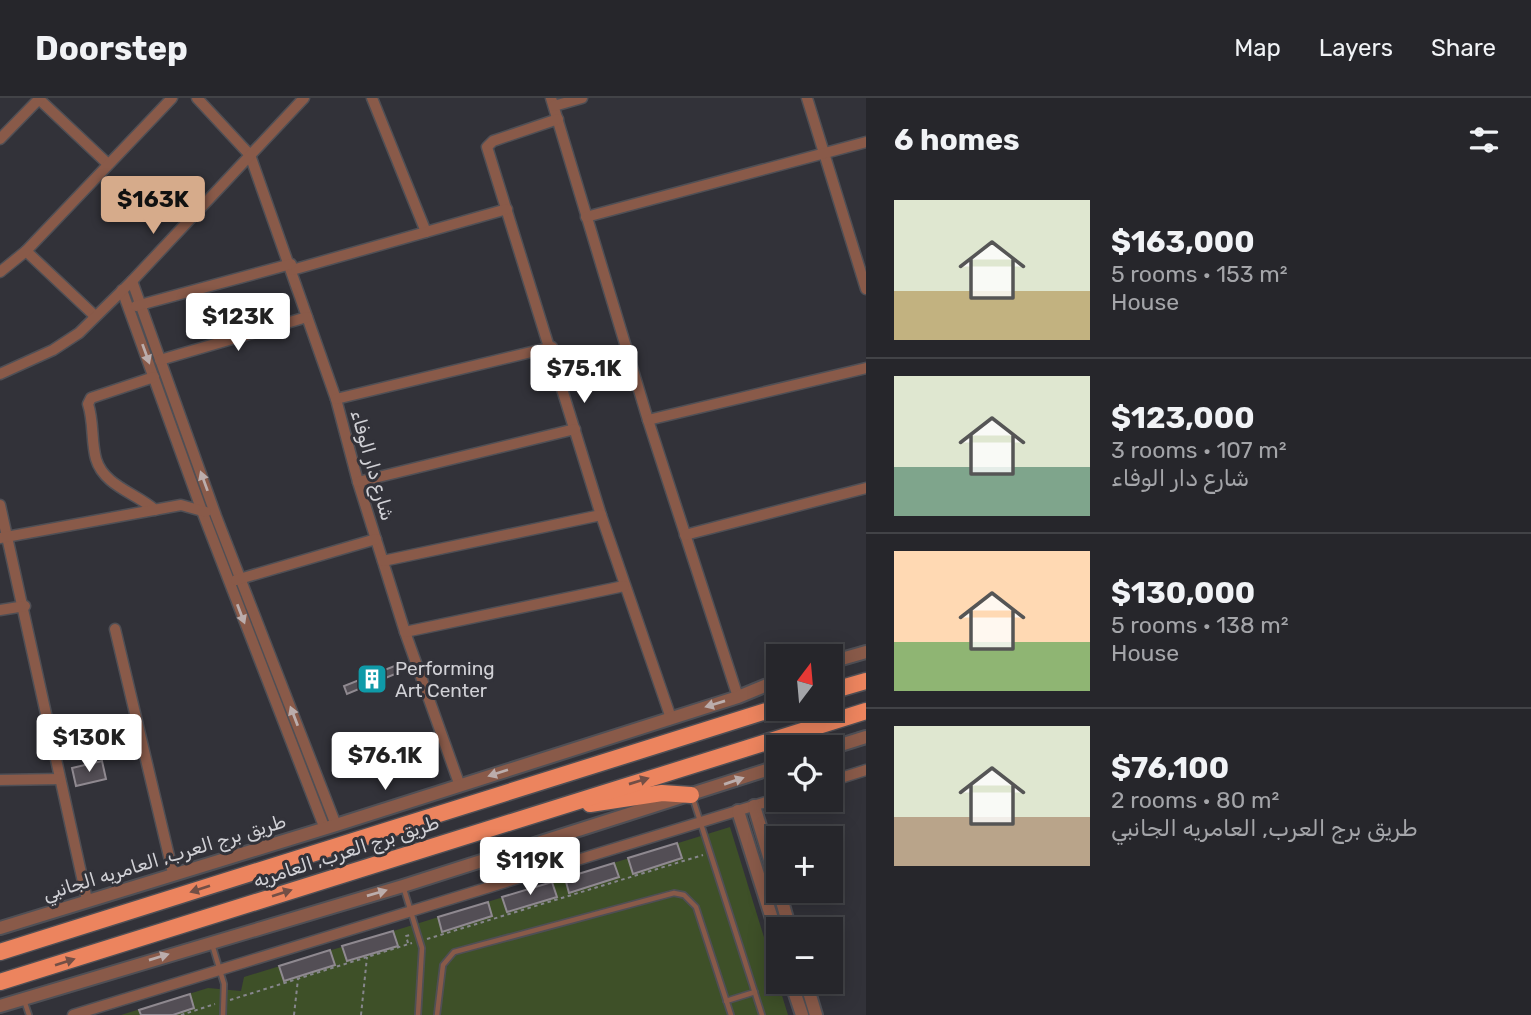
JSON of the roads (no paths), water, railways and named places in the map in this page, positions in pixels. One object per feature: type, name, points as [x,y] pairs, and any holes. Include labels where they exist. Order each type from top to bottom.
[{"type":"highway","points":[[844,687],[866,681]]},
{"type":"highway","name":"طريق برج العرب, العامريه","points":[[0,952],[766,710]]},
{"type":"highway","name":"طريق برج العرب, العامريه","points":[[0,982],[866,711]]},
{"type":"highway","points":[[560,805],[604,802],[662,793],[691,795]]},
{"type":"street","points":[[0,272],[26,251],[172,98]]},
{"type":"street","points":[[197,98],[250,155]]},
{"type":"street","points":[[0,374],[65,343],[96,316],[304,98]]},
{"type":"street","points":[[372,98],[426,232]]},
{"type":"street","points":[[582,98],[552,102],[648,420],[738,697]]},
{"type":"street","points":[[807,98],[862,261],[866,289]]},
{"type":"street","points":[[0,139],[40,99],[108,164]]},
{"type":"street","points":[[558,119],[488,145],[552,347],[601,515],[671,718]]},
{"type":"street","points":[[586,217],[866,142]]},
{"type":"street","name":"شارع دار الوفاء","points":[[250,155],[336,399],[358,482],[405,632],[460,786]]},
{"type":"street","points":[[129,308],[507,209]]},
{"type":"street","points":[[26,251],[96,316]]},
{"type":"street","points":[[132,281],[216,516],[304,742],[331,827]]},
{"type":"street","points":[[122,290],[229,583],[293,746],[331,827]]},
{"type":"street","points":[[160,360],[307,317]]},
{"type":"street","points":[[336,399],[552,347]]},
{"type":"street","points":[[648,420],[866,368]]},
{"type":"street","points":[[154,377],[91,398],[88,404],[99,468],[117,486],[155,510]]},
{"type":"street","points":[[358,482],[575,429]]},
{"type":"street","points":[[685,535],[866,488]]},
{"type":"street","points":[[0,505],[4,537],[25,606],[87,900]]},
{"type":"street","points":[[4,537],[181,505],[216,516]]},
{"type":"street","points":[[383,561],[601,515]]},
{"type":"street","points":[[229,583],[376,539]]},
{"type":"street","points":[[405,632],[624,586]]},
{"type":"street","points":[[0,610],[25,606]]},
{"type":"street","points":[[116,629],[173,873]]},
{"type":"street","points":[[844,658],[866,652]]},
{"type":"street","name":"طريق برج العرب, العامريه الجانبي","points":[[0,928],[173,873],[331,827],[738,697],[766,685]]},
{"type":"street","points":[[843,744],[866,737]]},
{"type":"street","points":[[293,746],[304,742]]},
{"type":"street","points":[[0,1006],[403,886],[766,770]]},
{"type":"street","points":[[843,777],[866,770]]},
{"type":"street","points":[[0,780],[60,779]]},
{"type":"street","points":[[73,1015],[766,802]]},
{"type":"street","points":[[754,806],[766,846]]},
{"type":"street","points":[[738,811],[771,917]]},
{"type":"street","points":[[795,994],[802,1015]]},
{"type":"street","points":[[810,994],[816,1015]]},
{"type":"lane","points":[[691,795],[762,1015]]},
{"type":"lane","points":[[403,886],[421,941],[423,965],[418,1015]]},
{"type":"lane","points":[[437,1015],[443,965],[454,952],[674,893],[684,895],[695,907],[731,1015]]},
{"type":"lane","points":[[211,941],[220,970],[225,1001],[223,1015]]},
{"type":"lane","points":[[726,1001],[755,992]]},
{"type":"lane","points":[[24,999],[29,1015]]},
{"type":"place","name":"Performing Art Center","points":[[372,679]]}]
